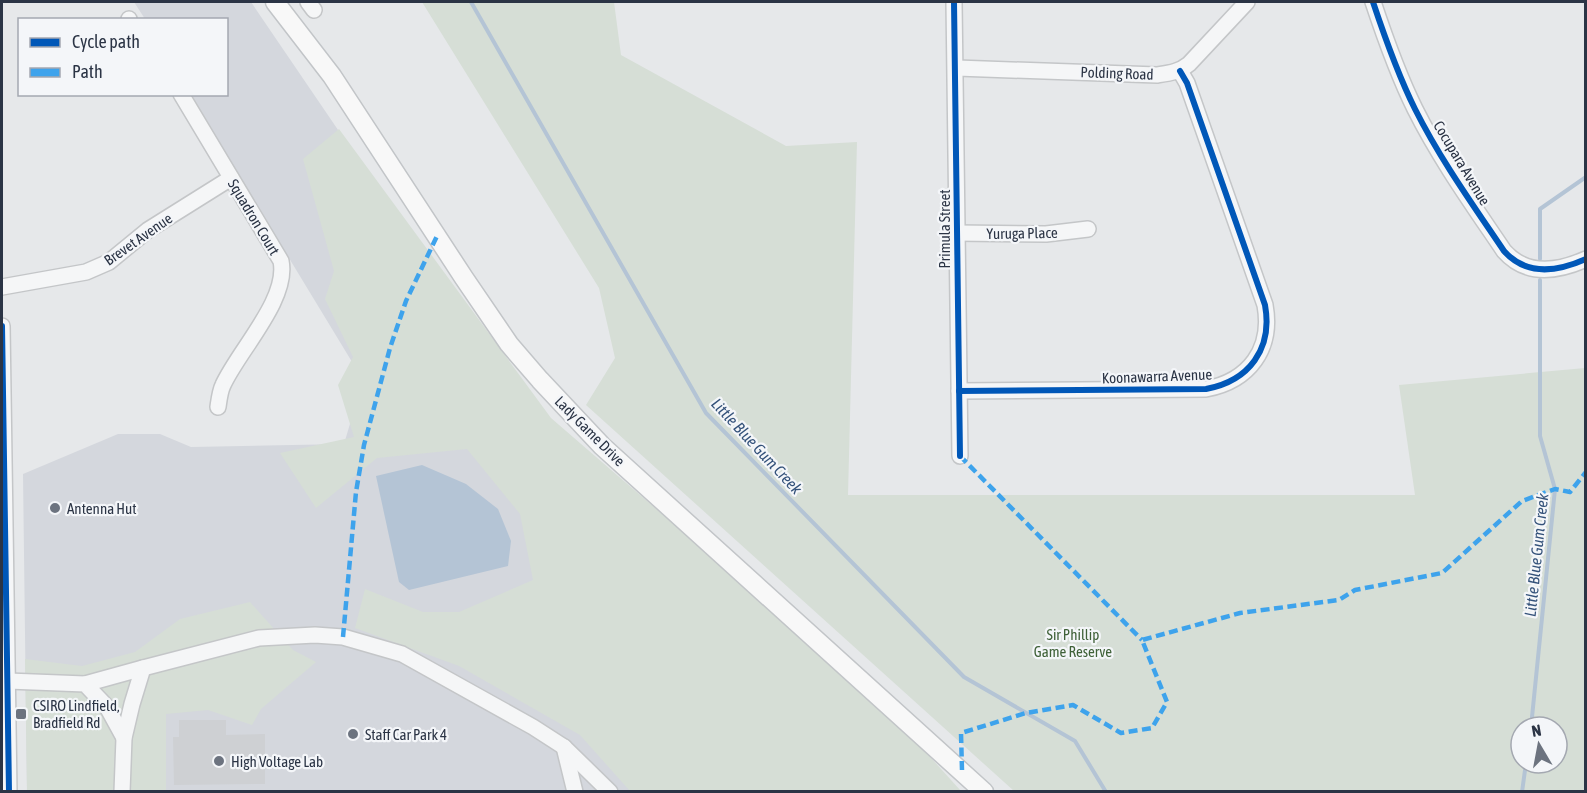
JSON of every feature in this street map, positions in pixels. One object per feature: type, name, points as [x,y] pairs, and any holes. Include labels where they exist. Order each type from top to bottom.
[{"type":"main road","name":"Lady Game Drive","points":[[275,2],[332,76],[509,344],[540,380],[602,446],[984,792]]},
{"type":"street","name":"Primula Street","points":[[954,2],[957,68],[956,233],[960,456]]},
{"type":"street","points":[[1180,71],[1247,2]]},
{"type":"street","name":"Cocupara Avenue","points":[[1373,2],[1416,112],[1473,206],[1504,251],[1524,266],[1541,270],[1560,269],[1586,259]]},
{"type":"street","name":"Polding Road","points":[[957,68],[1157,75],[1180,71]]},
{"type":"street","name":"Koonawarra Avenue","points":[[959,391],[1206,389],[1227,384],[1251,366],[1265,338],[1267,316],[1265,305],[1187,83],[1180,71]]},
{"type":"street","name":"Squadron Court","points":[[182,96],[281,261],[283,271],[278,293],[222,386],[218,407]]},
{"type":"street","name":"Brevet Avenue","points":[[2,287],[86,272],[109,262],[148,230],[231,178]]},
{"type":"street","name":"Yuruga Place","points":[[956,233],[1046,234],[1088,229]]},
{"type":"street","points":[[2,326],[9,792]]},
{"type":"street","points":[[8,681],[85,684],[259,638],[315,635],[343,637],[402,654],[564,747],[610,792]]},
{"type":"street","points":[[122,792],[124,738],[143,668]]},
{"type":"street","points":[[85,684],[107,707],[124,738]]},
{"type":"street","points":[[564,747],[575,792]]},
{"type":"shaded area","points":[[134,2],[251,2],[366,171],[817,791],[27,791],[23,474],[118,434],[160,434],[191,447],[344,444],[363,380],[191,96],[228,96],[228,18],[144,18]]},
{"type":"green space","name":"Sir Phillip Game Reserve","points":[[422,2],[614,2],[621,55],[786,146],[857,142],[848,495],[1415,495],[1399,385],[1585,368],[1585,791],[1014,791],[586,405],[615,358],[599,288]]},
{"type":"green space","points":[[339,129],[551,418],[883,705],[961,791],[630,791],[580,735],[459,666],[355,628],[365,589],[423,612],[459,612],[533,580],[520,514],[467,449],[377,458],[316,508],[280,453],[354,437],[338,385],[353,357],[325,299],[334,271],[303,159]]},
{"type":"green space","points":[[250,602],[293,650],[316,662],[261,709],[252,725],[208,710],[166,714],[166,791],[27,792],[25,659],[82,666],[135,652],[180,619]]},
{"type":"water","points":[[422,465],[466,484],[498,509],[511,541],[508,566],[409,590],[399,582],[376,476]]},
{"type":"building","name":"High Voltage Lab","points":[[179,720],[226,720],[226,735],[265,734],[265,784],[174,785],[173,737],[179,737]]},
{"type":"waterway","name":"Little Blue Gum Creek","points":[[471,2],[706,413],[964,677],[1075,741],[1106,792]]},
{"type":"waterway","name":"Little Blue Gum Creek","points":[[1540,259],[1540,209],[1586,177]]},
{"type":"waterway","name":"Little Blue Gum Creek","points":[[1532,715],[1555,489],[1540,436],[1540,280]]},
{"type":"waterway","name":"Little Blue Gum Creek","points":[[1522,792],[1524,775]]},
{"type":"marked path","points":[[343,637],[356,492],[364,445],[390,348],[406,301],[437,236]]},
{"type":"marked path","points":[[960,456],[1142,640]]},
{"type":"marked path","points":[[962,770],[961,733],[1026,713],[1073,705],[1121,733],[1152,728],[1167,702],[1142,640],[1240,613],[1339,600],[1355,590],[1442,573],[1522,501],[1555,489],[1570,492],[1586,472]]},
{"type":"cycle path","points":[[954,2],[960,456]]},
{"type":"cycle path","points":[[1373,2],[1397,70],[1425,128],[1457,182],[1504,251],[1522,265],[1542,269],[1564,267],[1586,259]]},
{"type":"cycle path","points":[[959,391],[1206,389],[1234,379],[1246,371],[1255,360],[1265,336],[1267,321],[1265,305],[1187,83],[1180,71]]},
{"type":"cycle path","points":[[2,326],[9,792]]},
{"type":"place","name":"Antenna Hut","points":[[55,508]]},
{"type":"place","name":"CSIRO Lindfield, Bradfield Rd","points":[[21,714]]},
{"type":"place","name":"Staff Car Park 4","points":[[353,734]]},
{"type":"place","name":"High Voltage Lab","points":[[219,761]]}]
